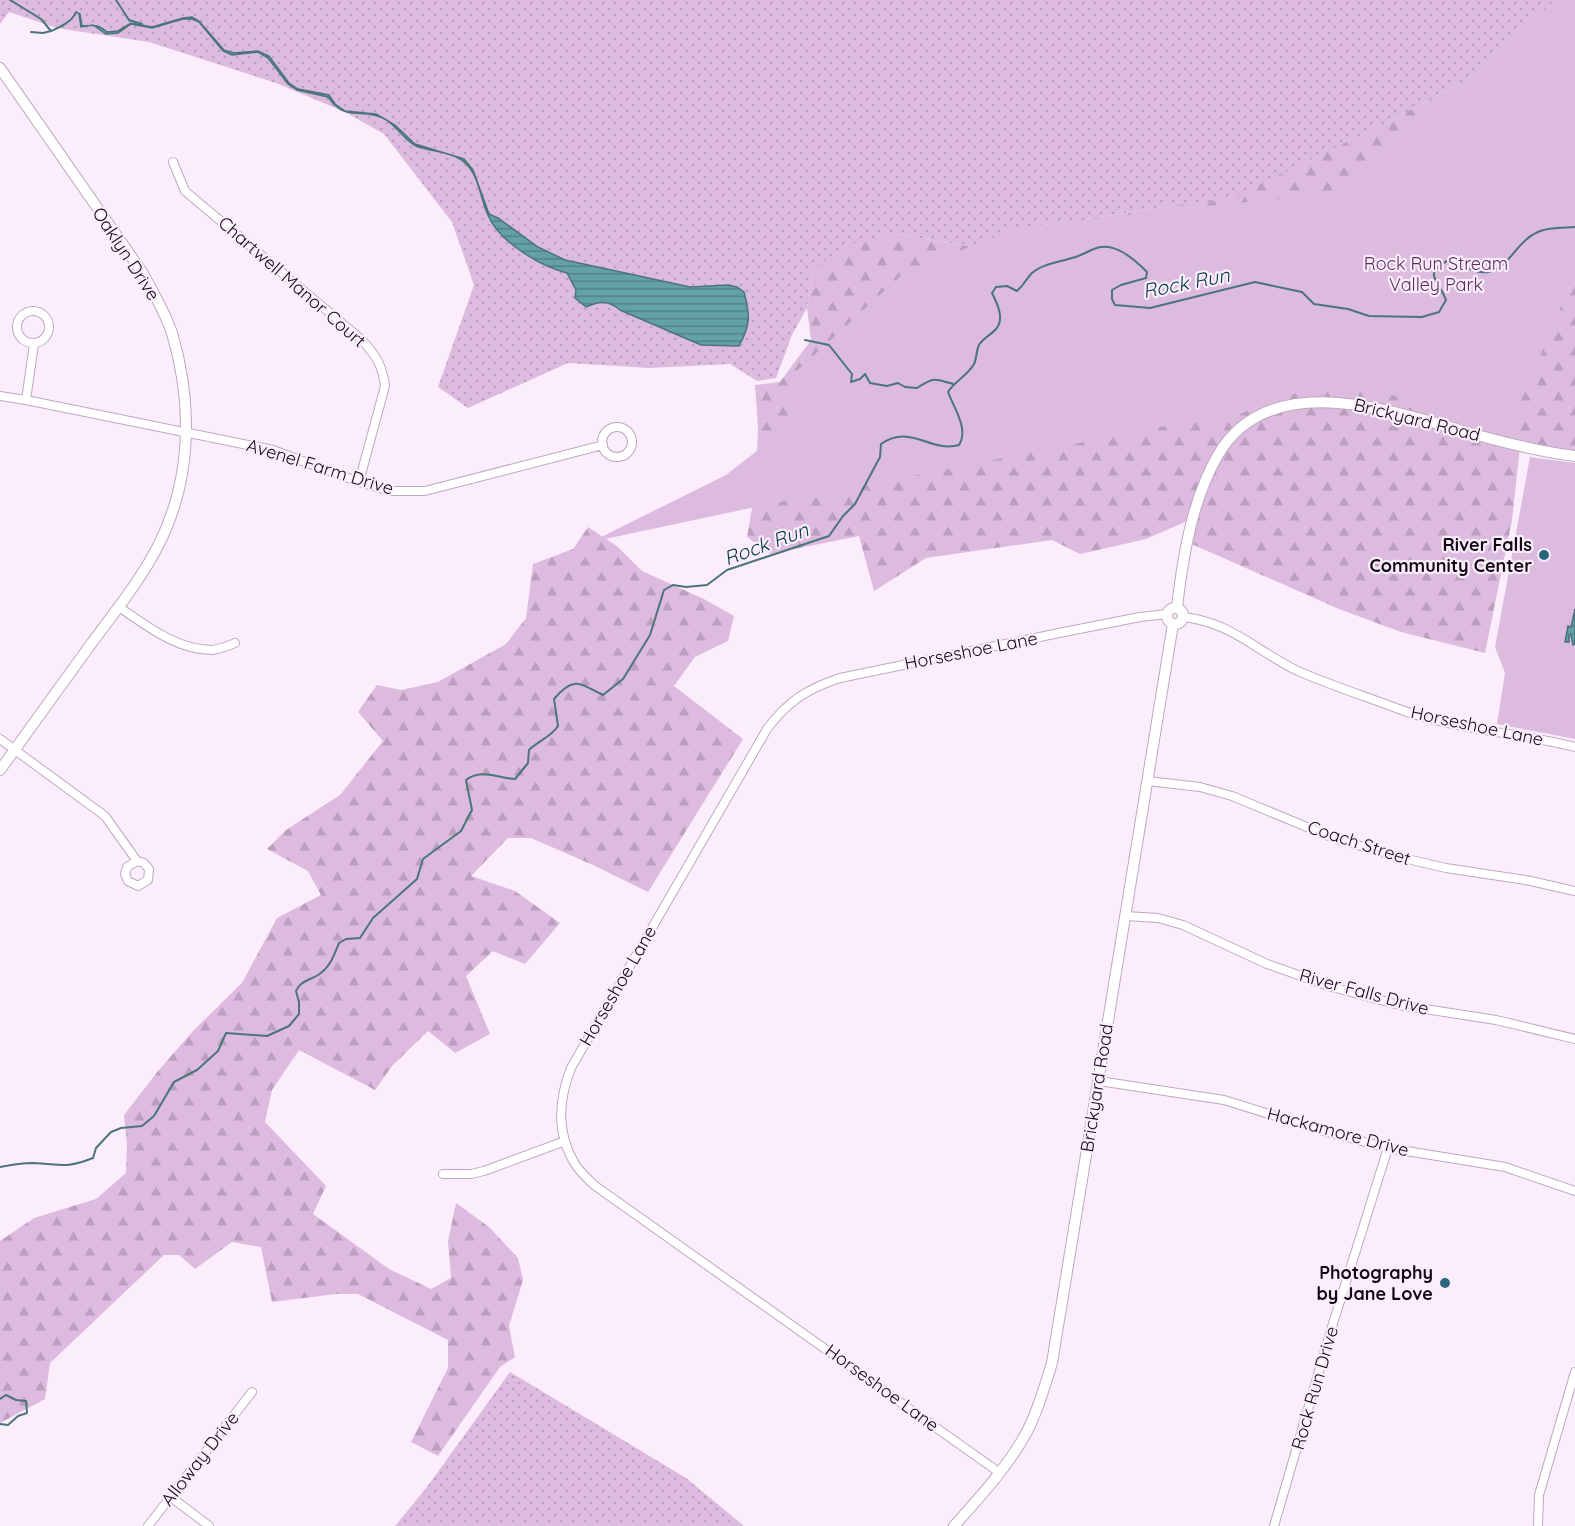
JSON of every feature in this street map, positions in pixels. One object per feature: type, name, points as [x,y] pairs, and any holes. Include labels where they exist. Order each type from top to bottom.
[{"type":"street","name":"Oaklyn Drive","points":[[0,68],[142,272],[156,297],[171,332],[187,416],[183,474],[171,516],[158,546],[119,607],[0,770]]},
{"type":"street","name":"Chartwell Manor Court","points":[[173,162],[185,191],[362,340],[377,357],[383,369],[385,386],[383,400],[359,482]]},
{"type":"street","points":[[26,400],[34,344]]},
{"type":"street","name":"Avenel Farm Drive","points":[[0,396],[273,450],[390,491],[425,491],[603,445]]},
{"type":"street","name":"Brickyard Road","points":[[1177,607],[1181,570],[1202,486],[1219,453],[1237,432],[1257,417],[1280,406],[1308,402],[1345,402],[1392,412],[1520,447],[1575,456]]},
{"type":"street","points":[[119,607],[154,631],[187,647],[214,650],[235,644]]},
{"type":"street","points":[[1177,607],[1182,610],[1184,617],[1181,622],[1170,619],[1170,609],[1177,607]]},
{"type":"street","name":"Horseshoe Lane","points":[[1000,1473],[594,1185],[575,1165],[561,1130],[560,1112],[563,1088],[571,1068],[767,729],[790,702],[814,687],[840,678],[1140,617],[1170,619]]},
{"type":"street","name":"Horseshoe Lane","points":[[1184,617],[1222,626],[1298,671],[1400,710],[1487,732],[1575,747]]},
{"type":"street","name":"Brickyard Road","points":[[954,1526],[1000,1473],[1025,1436],[1052,1363],[1148,781],[1170,619]]},
{"type":"street","points":[[0,739],[105,816],[136,861]]},
{"type":"street","name":"Coach Street","points":[[1148,781],[1200,787],[1232,796],[1332,837],[1394,856],[1446,868],[1526,880],[1575,891]]},
{"type":"street","name":"River Falls Drive","points":[[1126,916],[1158,918],[1183,925],[1267,964],[1332,987],[1399,1005],[1497,1020],[1575,1039]]},
{"type":"street","name":"Hackamore Drive","points":[[1099,1081],[1224,1100],[1388,1148],[1505,1167],[1575,1191]]},
{"type":"street","points":[[443,1174],[471,1174],[484,1171],[565,1141]]},
{"type":"street","name":"Rock Run Drive","points":[[1274,1526],[1331,1330],[1388,1148]]},
{"type":"street","points":[[1538,1526],[1539,1495],[1575,1372]]},
{"type":"street","name":"Alloway Drive","points":[[148,1526],[252,1392]]},
{"type":"street","points":[[171,1497],[209,1526]]},
{"type":"green space","points":[[0,0],[1564,0],[1510,57],[1384,124],[1232,199],[1089,219],[985,249],[896,234],[812,272],[807,308],[792,335],[776,378],[757,381],[730,364],[649,368],[568,363],[468,408],[438,387],[474,285],[452,222],[384,134],[345,112],[276,83],[149,42],[57,28],[9,12],[0,24]]},
{"type":"green space","name":"Rock Run Stream Valley Park","points":[[1555,0],[1575,0],[1575,274],[1505,438],[1430,418],[1434,406],[1391,395],[1362,391],[1304,391],[1267,400],[1243,413],[1191,421],[760,506],[591,542],[726,475],[799,418],[788,379],[904,273],[1019,227],[1337,192]]},
{"type":"green space","points":[[1575,0],[1575,456],[1520,447],[1512,520],[1485,653],[1401,632],[1339,609],[1187,542],[1192,519],[1146,539],[1080,554],[1052,540],[926,558],[874,591],[859,536],[770,554],[747,537],[756,485],[758,427],[755,385],[780,382],[811,340],[807,308],[812,272],[844,245],[896,234],[985,249],[1089,219],[1232,198],[1384,124],[1510,57]]},
{"type":"green space","name":"River Falls Community Center","points":[[1530,457],[1575,463],[1575,739],[1497,724],[1505,673],[1495,647]]},
{"type":"green space","points":[[588,527],[618,547],[642,571],[704,599],[734,616],[728,641],[695,657],[674,686],[743,739],[648,892],[531,838],[508,838],[471,876],[515,891],[560,923],[525,964],[493,951],[466,976],[490,1034],[455,1053],[428,1031],[392,1066],[375,1090],[299,1050],[272,1090],[265,1122],[326,1186],[313,1214],[389,1269],[431,1289],[451,1278],[448,1241],[456,1203],[489,1227],[518,1258],[523,1280],[509,1326],[515,1357],[500,1367],[438,1456],[411,1442],[448,1368],[448,1340],[358,1294],[336,1294],[272,1302],[261,1247],[232,1242],[195,1269],[179,1255],[164,1255],[50,1363],[45,1399],[0,1423],[0,1241],[34,1218],[96,1199],[126,1173],[127,1144],[124,1115],[194,1030],[242,983],[277,918],[321,895],[308,871],[267,849],[286,830],[340,795],[383,741],[358,712],[377,685],[401,690],[438,682],[506,644],[526,618],[533,564],[573,549]]},
{"type":"green space","points":[[510,1372],[686,1478],[744,1526],[395,1526],[427,1487]]},
{"type":"water","points":[[192,17],[199,21],[224,50],[233,53],[258,51],[269,56],[289,83],[298,89],[329,95],[335,104],[345,111],[376,114],[384,119],[369,114],[348,112],[341,110],[335,105],[328,97],[297,90],[288,84],[268,58],[258,52],[232,55],[223,51],[199,22],[192,19],[183,19],[152,28],[131,24],[118,33],[106,34],[94,25],[107,32],[118,31],[131,23],[152,27],[183,18]]},
{"type":"water","points":[[387,120],[415,144],[445,153],[416,146]]},
{"type":"water","points":[[452,155],[464,159],[473,170],[489,214],[538,247],[565,260],[690,287],[728,285],[737,287],[744,292],[748,313],[746,332],[739,346],[701,345],[608,303],[586,307],[575,298],[576,290],[567,273],[545,265],[522,252],[493,225],[473,173],[464,162]]},
{"type":"water","points":[[1575,609],[1575,644],[1573,645],[1571,635],[1569,642],[1565,642]]},
{"type":"waterway","points":[[10,0],[41,19],[51,31],[69,21],[76,12]]},
{"type":"waterway","points":[[116,0],[129,20],[142,24]]},
{"type":"waterway","points":[[31,32],[51,31]]},
{"type":"waterway","name":"Rock Run","points":[[0,1167],[29,1163],[69,1165],[93,1158],[96,1148],[111,1132],[121,1128],[142,1126],[154,1116],[174,1082],[197,1070],[218,1051],[226,1033],[267,1036],[289,1026],[299,1014],[296,991],[300,985],[326,969],[339,943],[346,939],[360,938],[373,918],[417,879],[423,859],[461,831],[472,810],[466,780],[483,774],[515,779],[528,763],[529,750],[558,726],[554,699],[561,691],[572,684],[577,684],[603,695],[623,679],[650,635],[664,590],[673,585],[686,587],[707,585],[727,570],[829,536],[855,504],[880,457],[881,444],[891,438],[911,437],[939,445],[959,445],[962,439],[961,425],[948,392],[975,362],[979,345],[999,325],[999,311],[992,293],[996,287],[1007,286],[1017,291],[1032,273],[1041,267],[1094,249],[1108,247],[1123,252],[1147,272],[1146,278],[1112,290],[1115,305],[1150,308],[1255,282],[1302,292],[1314,304],[1348,309],[1369,316],[1422,317],[1439,312],[1446,300],[1434,274],[1435,270],[1447,261],[1477,271],[1488,272],[1502,266],[1522,243],[1534,234],[1549,229],[1575,227]]},
{"type":"waterway","points":[[805,340],[829,345],[852,374],[851,382],[860,379],[865,374],[870,383],[887,386],[898,383],[905,387],[917,388],[934,380],[953,384]]},
{"type":"waterway","points":[[0,1399],[6,1395],[16,1400],[26,1401],[27,1413],[18,1416],[8,1425],[0,1424]]},
{"type":"place","name":"River Falls Community Center","points":[[1544,555]]},
{"type":"place","name":"Photography by Jane Love","points":[[1445,1283]]}]
